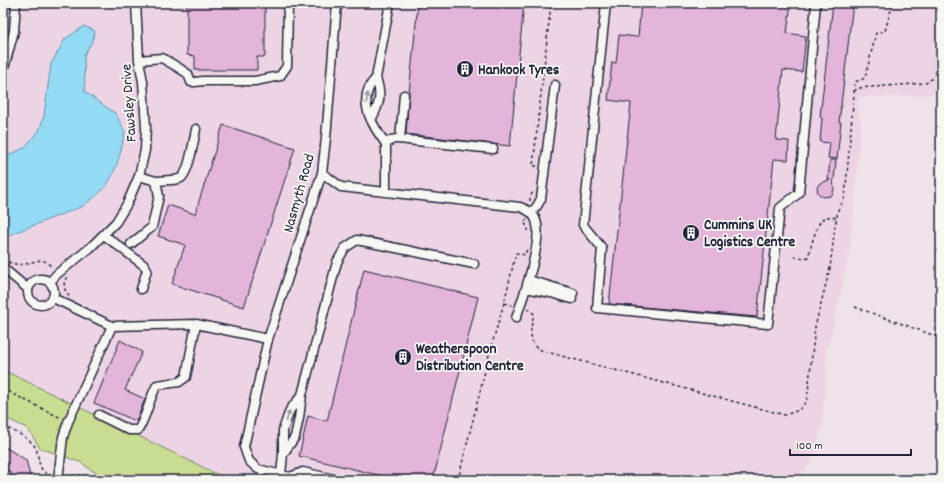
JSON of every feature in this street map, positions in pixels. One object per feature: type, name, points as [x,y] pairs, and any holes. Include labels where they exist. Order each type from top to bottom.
[{"type":"street","points":[[3,71],[14,31],[16,3]]},
{"type":"street","name":"Fawsley Drive","points":[[50,282],[57,274],[90,248],[116,222],[127,204],[139,176],[145,150],[146,127],[143,82],[139,60],[136,3]]},
{"type":"street","points":[[139,60],[162,58],[188,74],[191,82],[254,81],[280,76],[286,66],[288,3]]},
{"type":"street","name":"Nasmyth Road","points":[[291,479],[258,469],[249,461],[244,447],[268,339],[322,173],[338,3]]},
{"type":"street","points":[[386,192],[386,144],[372,120],[367,109],[366,101],[370,86],[376,78],[390,3]]},
{"type":"street","points":[[606,3],[583,225],[602,248],[597,308],[768,324],[780,208],[799,193],[816,3]]},
{"type":"street","points":[[372,120],[378,108],[379,100],[380,89],[376,78]]},
{"type":"street","points":[[531,213],[541,199],[555,84]]},
{"type":"street","points":[[400,139],[404,95]]},
{"type":"street","points":[[139,176],[156,181],[180,179],[183,177],[187,170],[196,129]]},
{"type":"street","points":[[386,144],[391,140],[400,139],[493,149]]},
{"type":"street","points":[[322,173],[341,187],[520,207],[528,210],[535,217],[538,236],[528,284],[516,318]]},
{"type":"street","points":[[131,244],[152,227],[159,196],[156,181]]},
{"type":"street","points":[[104,235],[145,266],[147,270],[141,289]]},
{"type":"street","points":[[283,454],[295,437],[302,395],[337,262],[346,248],[357,240],[474,264]]},
{"type":"street","points":[[5,265],[28,289]]},
{"type":"street","points":[[41,278],[46,279],[53,285],[53,298],[49,303],[39,305],[30,300],[28,289],[33,281],[41,278]]},
{"type":"street","points":[[528,284],[572,296]]},
{"type":"street","points":[[53,298],[112,326],[196,324],[268,339]]},
{"type":"street","points":[[99,415],[129,430],[138,430],[143,421],[152,393],[157,385],[179,382],[186,377],[196,324]]},
{"type":"street","points":[[58,478],[63,437],[68,422],[112,326]]},
{"type":"street","points":[[281,475],[284,430],[290,410],[302,395]]},
{"type":"street","points":[[291,479],[303,472],[338,480]]},
{"type":"path","points":[[538,167],[533,166],[551,3]]},
{"type":"path","points":[[504,303],[530,310],[534,314],[530,326],[531,340],[534,346],[543,351],[785,415],[799,410],[807,401],[815,327],[830,268],[838,210],[844,197],[855,82],[865,78],[876,33],[885,31],[893,3]]},
{"type":"path","points":[[854,91],[859,88],[926,83],[941,72]]},
{"type":"path","points":[[529,234],[528,228],[524,222],[531,213],[530,197],[534,190]]},
{"type":"path","points":[[794,257],[808,257],[814,237],[822,220],[826,217],[837,218]]},
{"type":"path","points":[[458,480],[516,253],[525,255],[527,247]]},
{"type":"path","points":[[5,265],[22,264],[40,259],[46,261],[57,274]]},
{"type":"path","points":[[69,273],[65,280],[64,287],[71,298]]},
{"type":"path","points":[[855,307],[941,338]]},
{"type":"path","points":[[3,389],[68,422]]},
{"type":"path","points":[[3,426],[24,437],[33,444],[37,450],[42,470],[47,474],[58,478],[84,475],[98,480]]},
{"type":"shaded area","points":[[3,3],[941,3],[941,93],[914,96],[858,97],[861,127],[850,247],[838,306],[826,354],[823,421],[811,462],[797,480],[229,480],[3,370]]},
{"type":"green space","points":[[3,370],[229,480],[106,480],[80,462],[40,448],[27,428],[3,417]]},
{"type":"water","points":[[84,26],[95,31],[92,42],[84,55],[85,92],[116,114],[125,132],[117,165],[106,186],[83,206],[9,235],[3,231],[3,158],[24,148],[39,131],[44,115],[51,64],[65,39]]},
{"type":"building","points":[[187,3],[265,3],[265,57],[257,57],[257,70],[195,70],[195,56],[187,55]]},
{"type":"building","name":"Hankook Tyres","points":[[418,3],[524,3],[510,146],[406,134]]},
{"type":"building","name":"Cummins UK Logistics Centre","points":[[641,3],[791,3],[787,33],[806,36],[802,72],[783,70],[776,140],[789,141],[788,160],[774,159],[757,317],[609,304],[631,103],[608,100],[612,62],[616,63],[619,35],[638,37]]},
{"type":"building","points":[[833,3],[853,3],[839,122],[841,122],[837,159],[828,158],[830,143],[820,142],[822,118],[820,117]]},
{"type":"building","points":[[223,125],[295,148],[244,307],[172,284],[185,245],[158,236],[168,205],[195,214]]},
{"type":"building","points":[[830,160],[836,160],[833,180],[834,189],[832,195],[824,197],[818,193],[817,187],[820,183],[830,180],[828,180]]},
{"type":"building","name":"Weatherspoon Distribution Centre","points":[[364,269],[478,297],[433,480],[399,480],[299,456],[308,416],[327,421]]},
{"type":"building","points":[[120,340],[142,352],[125,390],[145,399],[136,421],[94,403]]},
{"type":"building","points":[[5,447],[26,460],[31,480],[13,480],[10,472],[3,468],[3,452]]},
{"type":"place","name":"Hankook Tyres","points":[[465,69]]},
{"type":"place","name":"Cummins UK Logistics Centre","points":[[691,233]]},
{"type":"place","name":"Weatherspoon Distribution Centre","points":[[403,357]]}]
